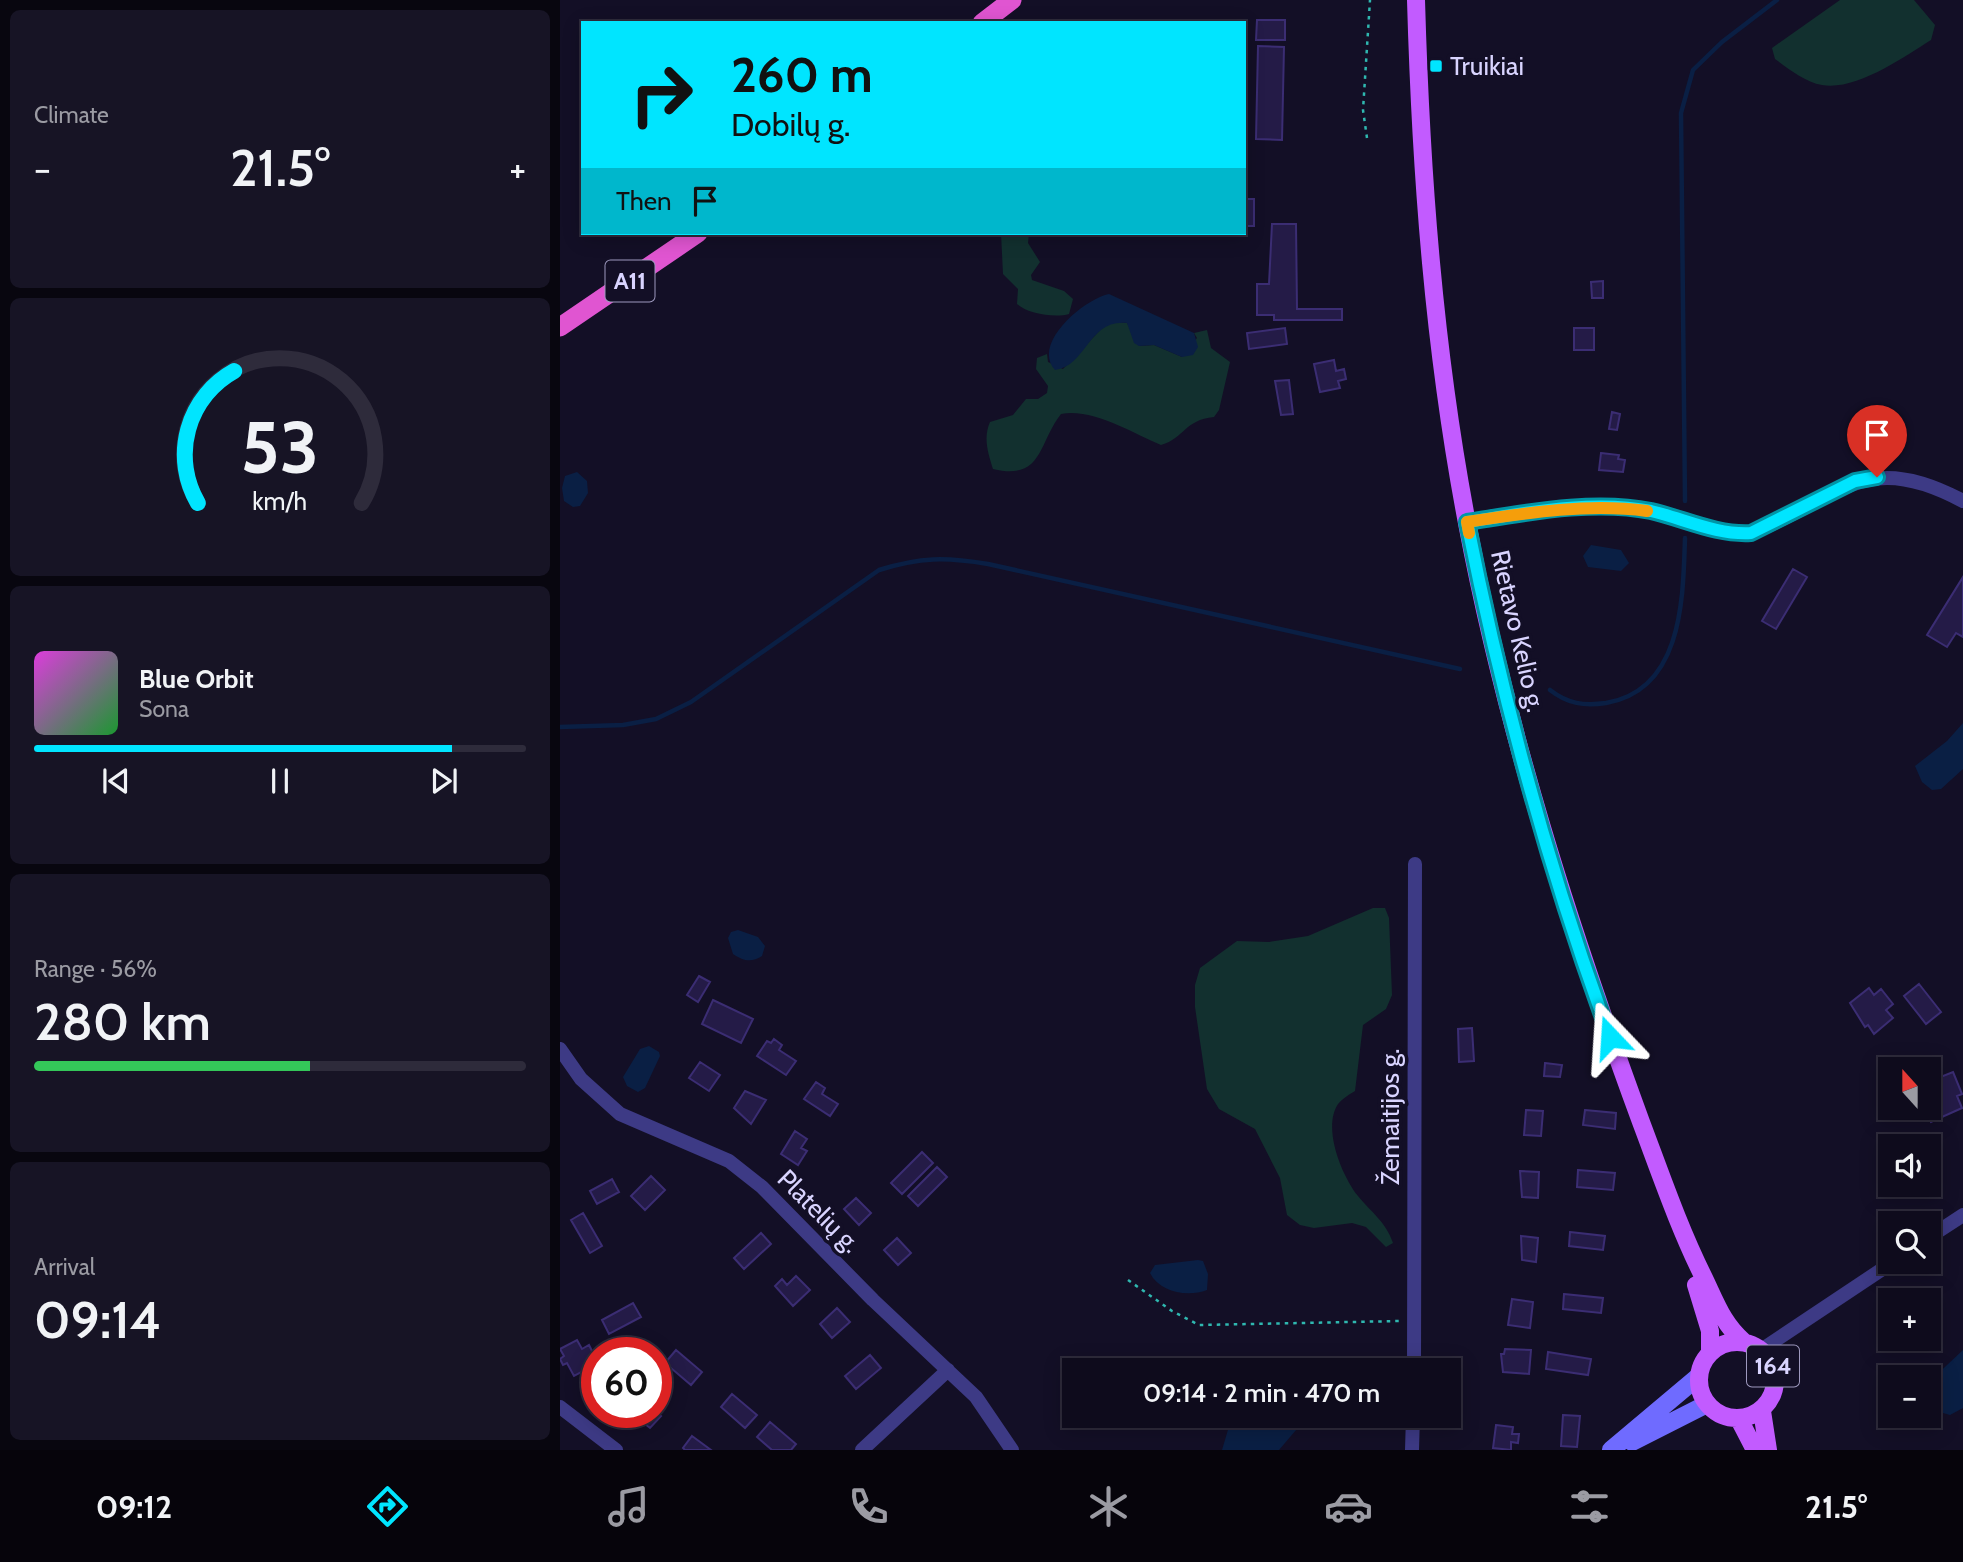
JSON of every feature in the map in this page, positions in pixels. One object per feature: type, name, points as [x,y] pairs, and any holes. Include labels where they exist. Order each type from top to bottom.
[{"type":"highway","points":[[985,21],[1012,0]]},
{"type":"highway","name":"A11","points":[[560,327],[695,235]]},
{"type":"main road","name":"Rietavo Kelio g.","points":[[1416,0],[1427,226],[1446,393],[1467,522],[1511,720],[1550,859],[1601,1011],[1688,1248],[1710,1331],[1710,1353]]},
{"type":"main road","name":"Rietavo Kelio g.","points":[[1688,1248],[1727,1327],[1744,1342],[1761,1350]]},
{"type":"main road","name":"164","points":[[1699,1376],[1710,1353],[1732,1342],[1744,1342]]},
{"type":"main road","name":"164","points":[[1707,1404],[1727,1418],[1739,1419],[1762,1411],[1771,1400],[1776,1387],[1776,1373],[1771,1361],[1761,1350]]},
{"type":"main road","points":[[1617,1450],[1707,1404],[1699,1386],[1699,1376]]},
{"type":"main road","points":[[1611,1450],[1699,1376]]},
{"type":"main road","name":"164","points":[[1762,1411],[1768,1450]]},
{"type":"main road","name":"164","points":[[1739,1419],[1755,1450]]},
{"type":"street","points":[[1467,522],[1515,515],[1626,508],[1651,511],[1733,534],[1751,533],[1855,481],[1877,477],[1905,478],[1926,484],[1963,501]]},
{"type":"street","name":"Žemaitijos g.","points":[[1414,1358],[1415,864]]},
{"type":"street","name":"Platelių g.","points":[[560,1049],[587,1085],[620,1114],[706,1150],[745,1172],[976,1397],[1012,1450]]},
{"type":"street","points":[[1941,1229],[1963,1215]]},
{"type":"street","points":[[1761,1350],[1878,1273]]},
{"type":"street","points":[[862,1450],[948,1370]]},
{"type":"street","points":[[560,1407],[616,1450]]},
{"type":"street","points":[[1412,1450],[1413,1428]]},
{"type":"path","points":[[1367,138],[1363,110],[1370,0]]},
{"type":"path","points":[[1128,1280],[1172,1311],[1199,1325],[1415,1321]]},
{"type":"green space","points":[[1840,0],[1914,0],[1935,25],[1931,40],[1879,71],[1850,83],[1835,85],[1809,81],[1775,59],[1772,48]]},
{"type":"green space","points":[[1001,235],[1029,235],[1028,243],[1040,262],[1031,275],[1032,280],[1064,291],[1073,299],[1069,314],[1042,314],[1017,304],[1018,289],[1003,274]]},
{"type":"green space","points":[[1127,323],[1139,346],[1154,345],[1182,357],[1197,338],[1194,333],[1207,330],[1211,348],[1230,362],[1219,410],[1214,417],[1190,425],[1175,438],[1161,445],[1099,418],[1073,413],[1061,414],[1030,465],[1021,470],[993,469],[987,440],[990,422],[1013,415],[1026,399],[1038,399],[1047,393],[1048,386],[1036,369],[1037,358],[1047,354],[1048,362],[1063,369],[1106,324]]},
{"type":"green space","points":[[1373,908],[1385,908],[1389,918],[1392,995],[1386,1009],[1363,1025],[1355,1091],[1338,1104],[1332,1126],[1340,1164],[1358,1196],[1390,1236],[1393,1243],[1386,1247],[1366,1227],[1352,1223],[1314,1228],[1300,1225],[1287,1215],[1280,1178],[1255,1129],[1219,1109],[1207,1089],[1195,1007],[1195,985],[1200,968],[1237,941],[1269,942],[1308,936]]},
{"type":"water","points":[[1109,294],[1194,333],[1198,347],[1193,355],[1182,357],[1154,345],[1139,346],[1134,343],[1127,323],[1114,324],[1096,335],[1066,367],[1055,370],[1049,359],[1055,336],[1075,313]]},
{"type":"water","points":[[577,472],[587,481],[588,493],[580,506],[573,507],[564,501],[562,488],[565,476]]},
{"type":"water","points":[[1591,545],[1621,550],[1629,563],[1621,571],[1588,567],[1583,556]]},
{"type":"water","points":[[1963,723],[1963,769],[1941,789],[1932,790],[1922,782],[1915,766],[1947,741]]},
{"type":"water","points":[[738,930],[758,937],[765,946],[762,956],[748,960],[733,954],[728,938],[731,932]]},
{"type":"water","points":[[649,1046],[659,1052],[660,1056],[645,1088],[638,1092],[627,1086],[623,1077],[640,1049]]},
{"type":"water","points":[[1203,1261],[1208,1274],[1207,1290],[1200,1292],[1183,1293],[1167,1289],[1150,1273],[1155,1265]]},
{"type":"water","points":[[1963,1350],[1963,1408],[1950,1415],[1941,1412],[1941,1371]]},
{"type":"water","points":[[1229,1428],[1298,1428],[1279,1450],[1222,1450]]},
{"type":"building","points":[[1257,20],[1285,20],[1285,40],[1256,40]]},
{"type":"building","points":[[1258,46],[1284,47],[1282,140],[1256,139]]},
{"type":"building","points":[[1246,199],[1254,199],[1254,226],[1246,226]]},
{"type":"building","points":[[1272,224],[1296,224],[1297,309],[1342,309],[1342,320],[1274,320],[1274,315],[1257,315],[1257,284],[1269,284]]},
{"type":"building","points":[[1603,281],[1603,298],[1592,298],[1591,282]]},
{"type":"building","points":[[1285,328],[1287,344],[1249,349],[1247,333]]},
{"type":"building","points":[[1574,328],[1594,328],[1594,350],[1574,350]]},
{"type":"building","points":[[1334,360],[1336,371],[1344,369],[1346,379],[1338,381],[1340,388],[1320,392],[1314,364]]},
{"type":"building","points":[[1289,380],[1293,414],[1281,415],[1275,381]]},
{"type":"building","points":[[1612,412],[1620,414],[1617,430],[1609,429]]},
{"type":"building","points":[[1601,453],[1619,455],[1618,459],[1625,460],[1623,472],[1599,470]]},
{"type":"building","points":[[1793,569],[1807,577],[1776,629],[1762,621]]},
{"type":"building","points":[[1963,577],[1963,637],[1956,633],[1947,647],[1927,635]]},
{"type":"building","points":[[699,976],[710,982],[698,1002],[687,995]]},
{"type":"building","points":[[1919,984],[1941,1012],[1926,1024],[1904,996]]},
{"type":"building","points":[[1869,988],[1874,995],[1881,989],[1893,1004],[1886,1010],[1893,1018],[1874,1034],[1868,1025],[1865,1027],[1850,1003]]},
{"type":"building","points":[[713,1000],[753,1019],[741,1043],[702,1024]]},
{"type":"building","points":[[1472,1028],[1474,1061],[1459,1062],[1458,1029]]},
{"type":"building","points":[[774,1039],[782,1045],[779,1050],[796,1061],[786,1075],[757,1056],[767,1041],[771,1043]]},
{"type":"building","points":[[700,1062],[720,1075],[709,1091],[689,1078]]},
{"type":"building","points":[[1545,1063],[1562,1065],[1560,1077],[1544,1076]]},
{"type":"building","points":[[1953,1072],[1962,1094],[1957,1096],[1962,1108],[1941,1117],[1941,1077]]},
{"type":"building","points":[[816,1082],[825,1088],[822,1094],[838,1104],[830,1116],[804,1099]]},
{"type":"building","points":[[745,1091],[766,1100],[751,1124],[734,1108]]},
{"type":"building","points":[[1526,1110],[1543,1111],[1541,1136],[1524,1135]]},
{"type":"building","points":[[1585,1110],[1616,1113],[1615,1129],[1583,1125]]},
{"type":"building","points":[[795,1131],[807,1139],[801,1148],[807,1151],[798,1165],[781,1154]]},
{"type":"building","points":[[922,1152],[933,1163],[902,1194],[891,1183]]},
{"type":"building","points":[[937,1167],[947,1177],[918,1206],[908,1196]]},
{"type":"building","points":[[1578,1170],[1615,1173],[1613,1190],[1577,1187]]},
{"type":"building","points":[[1520,1171],[1539,1172],[1538,1198],[1522,1197]]},
{"type":"building","points":[[651,1176],[665,1190],[645,1210],[631,1196]]},
{"type":"building","points":[[612,1179],[619,1192],[597,1204],[590,1191]]},
{"type":"building","points":[[856,1198],[871,1213],[859,1225],[844,1209]]},
{"type":"building","points":[[583,1213],[602,1246],[590,1253],[571,1220]]},
{"type":"building","points":[[1570,1232],[1605,1236],[1603,1250],[1569,1246]]},
{"type":"building","points":[[761,1233],[771,1244],[744,1269],[734,1258]]},
{"type":"building","points":[[1521,1236],[1538,1238],[1536,1262],[1522,1260]]},
{"type":"building","points":[[897,1238],[911,1253],[898,1265],[884,1250]]},
{"type":"building","points":[[796,1276],[810,1290],[793,1306],[775,1286],[782,1279],[787,1285]]},
{"type":"building","points":[[1564,1294],[1603,1298],[1601,1313],[1563,1309]]},
{"type":"building","points":[[1512,1299],[1533,1302],[1530,1328],[1508,1325]]},
{"type":"building","points":[[633,1303],[641,1317],[609,1334],[602,1320]]},
{"type":"building","points":[[837,1308],[850,1322],[832,1338],[820,1324]]},
{"type":"building","points":[[577,1340],[581,1347],[581,1372],[574,1376],[567,1363],[563,1365],[560,1359],[564,1356],[560,1349]]},
{"type":"building","points":[[1505,1349],[1531,1350],[1529,1374],[1503,1372],[1501,1354],[1504,1354]]},
{"type":"building","points":[[676,1350],[702,1372],[691,1385],[672,1369],[672,1355]]},
{"type":"building","points":[[1548,1352],[1591,1359],[1588,1375],[1546,1369]]},
{"type":"building","points":[[870,1355],[881,1368],[856,1389],[845,1376]]},
{"type":"building","points":[[732,1394],[757,1415],[745,1428],[721,1407]]},
{"type":"building","points":[[1563,1415],[1580,1416],[1577,1447],[1561,1446]]},
{"type":"building","points":[[770,1422],[796,1444],[791,1450],[772,1450],[757,1437]]},
{"type":"building","points":[[1496,1425],[1513,1427],[1512,1434],[1519,1434],[1518,1443],[1511,1442],[1511,1450],[1493,1448]]},
{"type":"building","points":[[692,1436],[711,1450],[685,1450],[683,1448]]},
{"type":"waterway","points":[[1685,501],[1681,113],[1693,70],[1722,42],[1777,0]]},
{"type":"waterway","points":[[1550,690],[1570,701],[1598,704],[1631,695],[1651,680],[1664,661],[1674,638],[1683,587],[1685,538]]},
{"type":"waterway","points":[[560,727],[623,725],[656,719],[691,702],[879,570],[933,560],[988,564],[1460,669]]},
{"type":"slow traffic","points":[[1469,533],[1467,522],[1515,515],[1594,508],[1647,511]]},
{"type":"place","name":"Truikiai","points":[[1436,66]]},
{"type":"route","points":[[1610,1037],[1569,920],[1530,793],[1496,660],[1467,522],[1594,508],[1626,508],[1651,511],[1733,534],[1751,533],[1773,525],[1826,494],[1855,481],[1877,477]]}]
